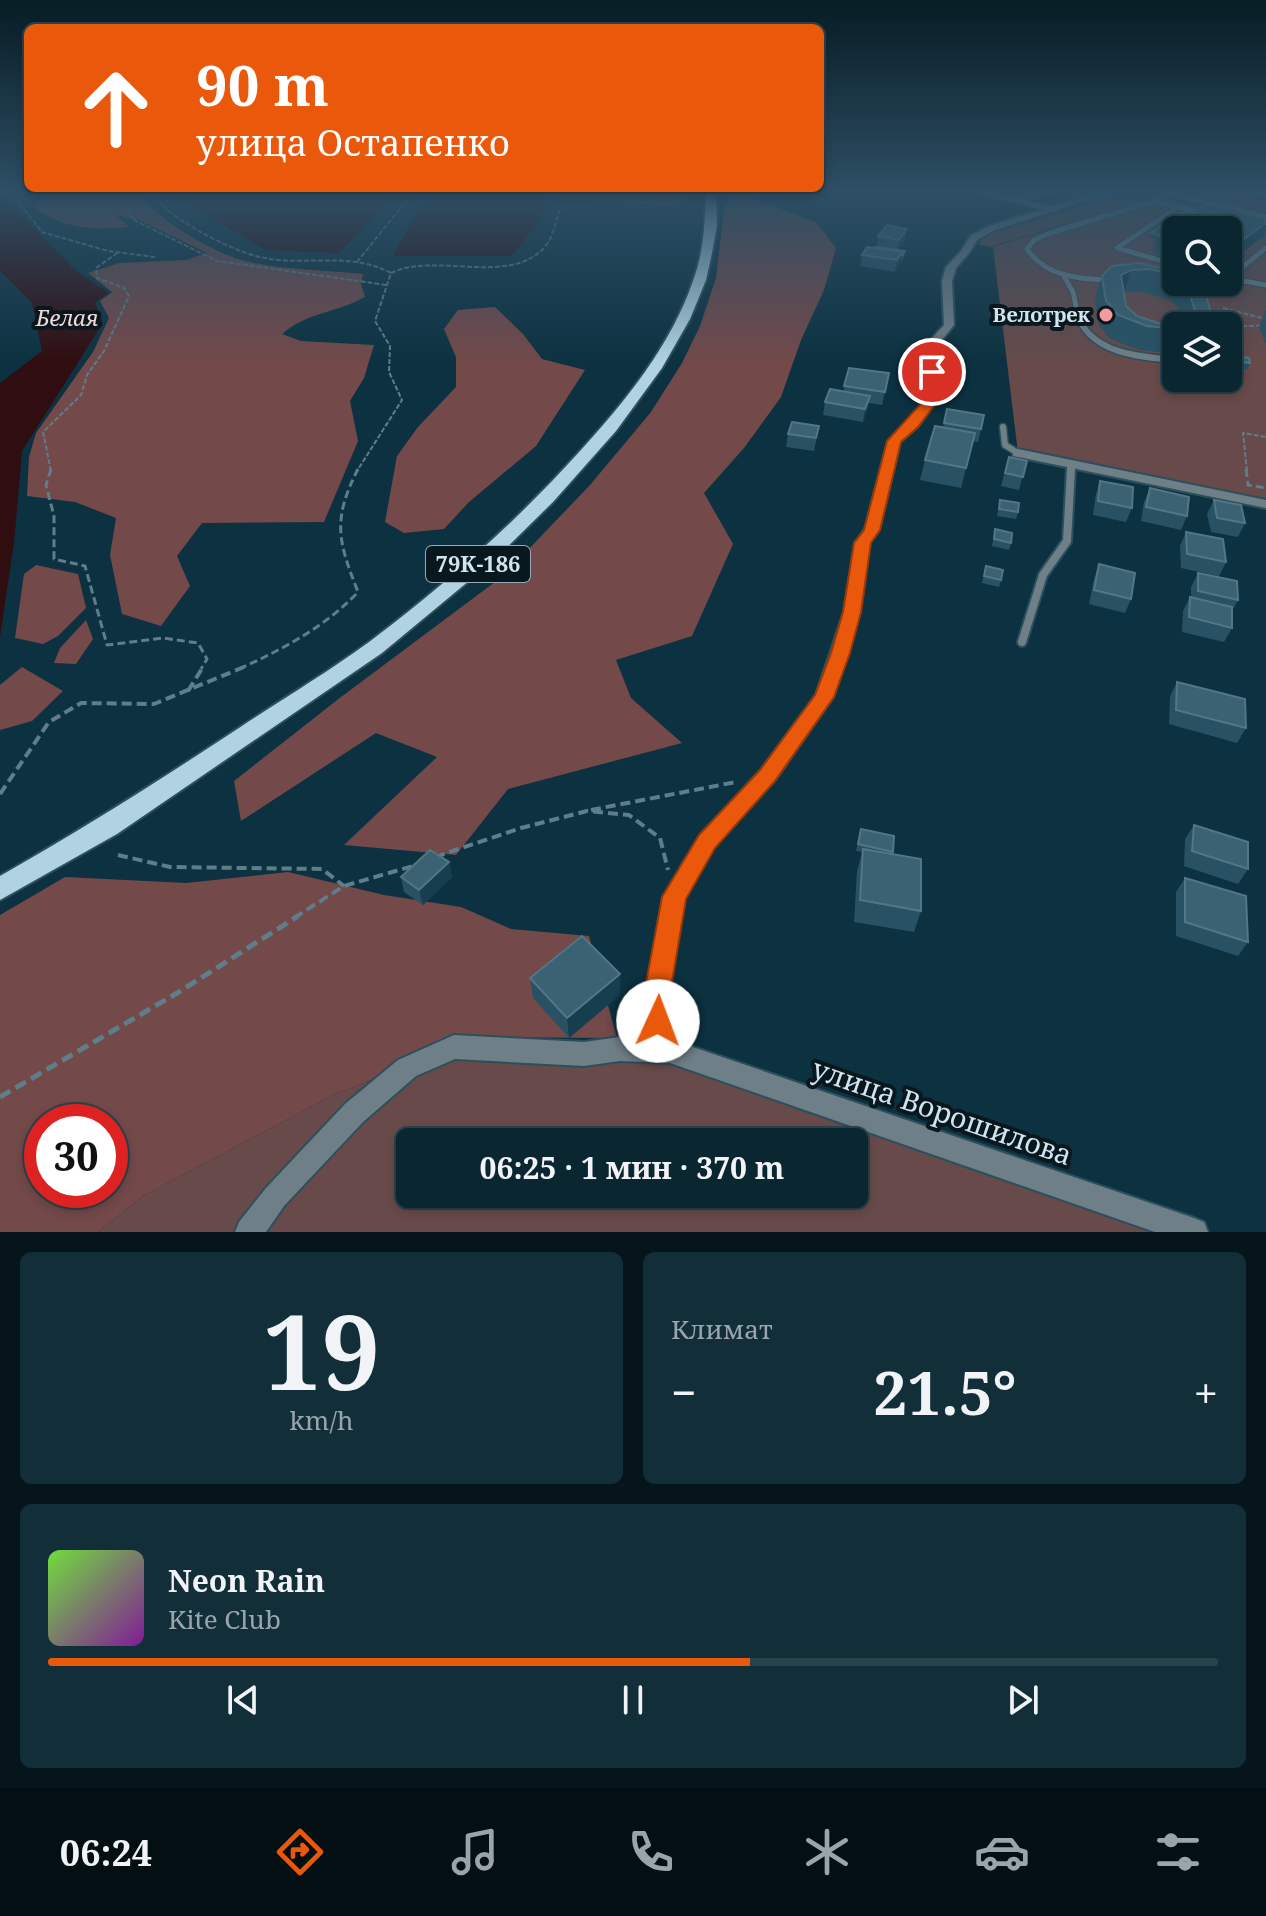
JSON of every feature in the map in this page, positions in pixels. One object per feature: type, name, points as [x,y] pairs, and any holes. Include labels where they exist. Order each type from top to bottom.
[{"type":"main road","name":"79К-186","points":[[0,889],[108,827],[375,648],[486,557],[547,498],[610,428],[655,368],[683,319],[700,280],[707,248]]},
{"type":"street","points":[[670,1051],[658,1021],[657,994],[674,897],[707,841],[768,775],[824,697],[848,626],[862,543],[872,530],[894,441],[913,424],[933,398],[931,346],[949,325],[947,281],[951,267],[967,248]]},
{"type":"street","points":[[1018,453],[1266,504]]},
{"type":"street","name":"улица Ворошилова","points":[[249,1232],[275,1197],[354,1113],[407,1068],[454,1047],[584,1054],[620,1049],[670,1051],[1194,1232]]},
{"type":"lane","points":[[1027,248],[1036,260],[1064,275],[1114,280]]},
{"type":"lane","points":[[1119,248],[1162,261]]},
{"type":"lane","points":[[1242,267],[1265,248]]},
{"type":"lane","points":[[1064,275],[1073,289],[1081,324],[1094,337],[1132,354],[1162,358]]},
{"type":"lane","points":[[1242,281],[1266,285]]},
{"type":"lane","points":[[1196,302],[1207,312]]},
{"type":"lane","points":[[1003,427],[1005,445],[1018,453]]},
{"type":"lane","points":[[1022,642],[1043,575],[1067,541],[1071,465]]},
{"type":"path","points":[[101,248],[155,257]]},
{"type":"path","points":[[192,248],[217,261],[387,285]]},
{"type":"path","points":[[233,248],[243,254],[272,260],[357,262],[382,267],[391,273]]},
{"type":"path","points":[[357,262],[370,248]]},
{"type":"path","points":[[0,794],[49,722],[81,703],[154,704],[270,655],[335,617],[358,592],[343,556],[338,525],[352,483],[385,422],[402,400],[389,372],[390,346],[375,321],[391,273],[405,266],[521,262],[539,254],[544,248]]},
{"type":"path","points":[[117,253],[96,268],[97,278],[124,288],[129,296],[104,351],[87,375],[81,395],[43,432],[51,470],[46,485],[55,528],[54,559],[85,566],[107,645],[163,638],[198,643],[207,659],[188,691]]},
{"type":"path","points":[[1196,302],[1266,319]]},
{"type":"path","points":[[1242,327],[1266,325]]},
{"type":"path","points":[[1266,437],[1243,433],[1248,485],[1266,488]]},
{"type":"path","points":[[427,860],[521,828],[587,811],[768,775]]},
{"type":"path","points":[[587,811],[629,815],[660,838],[674,897]]},
{"type":"path","points":[[118,855],[170,867],[322,869],[344,886]]},
{"type":"path","points":[[0,1097],[179,992],[344,886],[414,866]]},
{"type":"shaded area","points":[[198,248],[214,248],[234,258],[273,266],[363,274],[361,284],[365,297],[302,321],[282,334],[301,341],[374,345],[364,378],[350,401],[358,441],[324,522],[202,523],[177,556],[190,586],[161,626],[122,614],[110,555],[116,518],[75,502],[27,496],[29,457],[36,433],[93,352],[109,318],[100,301],[112,292],[88,273],[119,263],[186,260],[207,253]]},
{"type":"shaded area","points":[[719,248],[836,248],[824,290],[801,340],[781,397],[744,448],[704,493],[733,544],[692,636],[616,660],[631,698],[682,743],[508,789],[456,855],[344,845],[437,757],[376,733],[241,821],[234,781],[503,576],[590,485],[651,412],[682,363],[700,326],[716,278]]},
{"type":"shaded area","points":[[993,248],[1162,248],[1162,296],[1242,296],[1242,248],[1266,248],[1266,502],[1018,453]]},
{"type":"shaded area","points":[[495,307],[523,334],[542,359],[585,370],[536,446],[469,502],[444,529],[404,533],[385,522],[397,456],[418,427],[456,387],[456,357],[444,329],[458,310]]},
{"type":"shaded area","points":[[36,565],[78,574],[86,608],[58,636],[43,644],[15,638],[24,574]]},
{"type":"shaded area","points":[[86,620],[93,639],[76,664],[54,663],[60,648]]},
{"type":"shaded area","points":[[22,667],[63,691],[32,721],[0,730],[0,685]]},
{"type":"shaded area","points":[[288,872],[384,895],[461,907],[511,929],[589,936],[617,1038],[471,1037],[454,1047],[333,1095],[143,1196],[128,1208],[98,1232],[0,1232],[0,915],[65,877],[186,883]]},
{"type":"shaded area","points":[[454,1047],[670,1051],[1194,1232],[98,1232],[143,1196],[333,1095]]},
{"type":"water","name":"Белая","points":[[0,248],[54,248],[76,271],[109,293],[95,302],[103,323],[22,451],[14,543],[0,637],[0,383],[42,351],[32,303],[0,271]]},
{"type":"water","points":[[263,248],[343,248],[339,253]]},
{"type":"water","points":[[397,248],[517,248],[511,256],[393,256]]},
{"type":"building","points":[[866,248],[902,252],[897,260],[862,255]]},
{"type":"building","points":[[1139,263],[1162,268],[1162,272],[1131,270],[1121,275],[1126,306],[1137,316],[1162,323],[1162,328],[1147,326],[1118,315],[1106,301],[1102,276],[1112,266]]},
{"type":"building","points":[[1190,296],[1206,296],[1211,312],[1195,312]]},
{"type":"building","points":[[849,368],[889,373],[885,392],[844,386]]},
{"type":"building","points":[[830,389],[870,396],[865,409],[825,402]]},
{"type":"building","points":[[947,409],[984,415],[981,429],[944,423]]},
{"type":"building","points":[[792,422],[819,426],[816,438],[788,434]]},
{"type":"building","points":[[935,426],[975,433],[966,468],[925,460]]},
{"type":"building","points":[[1009,457],[1027,461],[1023,477],[1005,473]]},
{"type":"building","points":[[1100,481],[1133,487],[1132,508],[1098,501]]},
{"type":"building","points":[[1150,488],[1189,497],[1187,516],[1146,507]]},
{"type":"building","points":[[1000,500],[1019,503],[1018,512],[999,509]]},
{"type":"building","points":[[1214,500],[1241,505],[1245,523],[1217,518]]},
{"type":"building","points":[[995,529],[1012,533],[1011,543],[994,539]]},
{"type":"building","points":[[1186,532],[1223,539],[1226,562],[1187,554]]},
{"type":"building","points":[[1099,564],[1135,573],[1131,599],[1094,590]]},
{"type":"building","points":[[986,566],[1003,570],[1001,580],[984,576]]},
{"type":"building","points":[[1198,573],[1237,581],[1238,600],[1198,591]]},
{"type":"building","points":[[1190,597],[1232,607],[1232,628],[1189,617]]},
{"type":"building","points":[[1177,682],[1245,699],[1246,728],[1176,710]]},
{"type":"building","points":[[1194,825],[1248,842],[1248,869],[1192,851]]},
{"type":"building","points":[[861,829],[894,836],[893,852],[858,844]]},
{"type":"building","points":[[863,849],[921,859],[921,911],[860,900]]},
{"type":"building","points":[[430,850],[449,862],[419,890],[401,877]]},
{"type":"building","points":[[1185,878],[1246,896],[1248,942],[1185,922]]},
{"type":"building","points":[[582,936],[620,974],[567,1018],[530,978]]},
{"type":"place","name":"Велотрек","points":[[1106,315]]},
{"type":"route","points":[[658,1021],[657,994],[674,897],[707,841],[768,775],[824,697],[852,612],[862,543],[872,530],[894,441],[913,424],[933,398],[932,372]]}]
